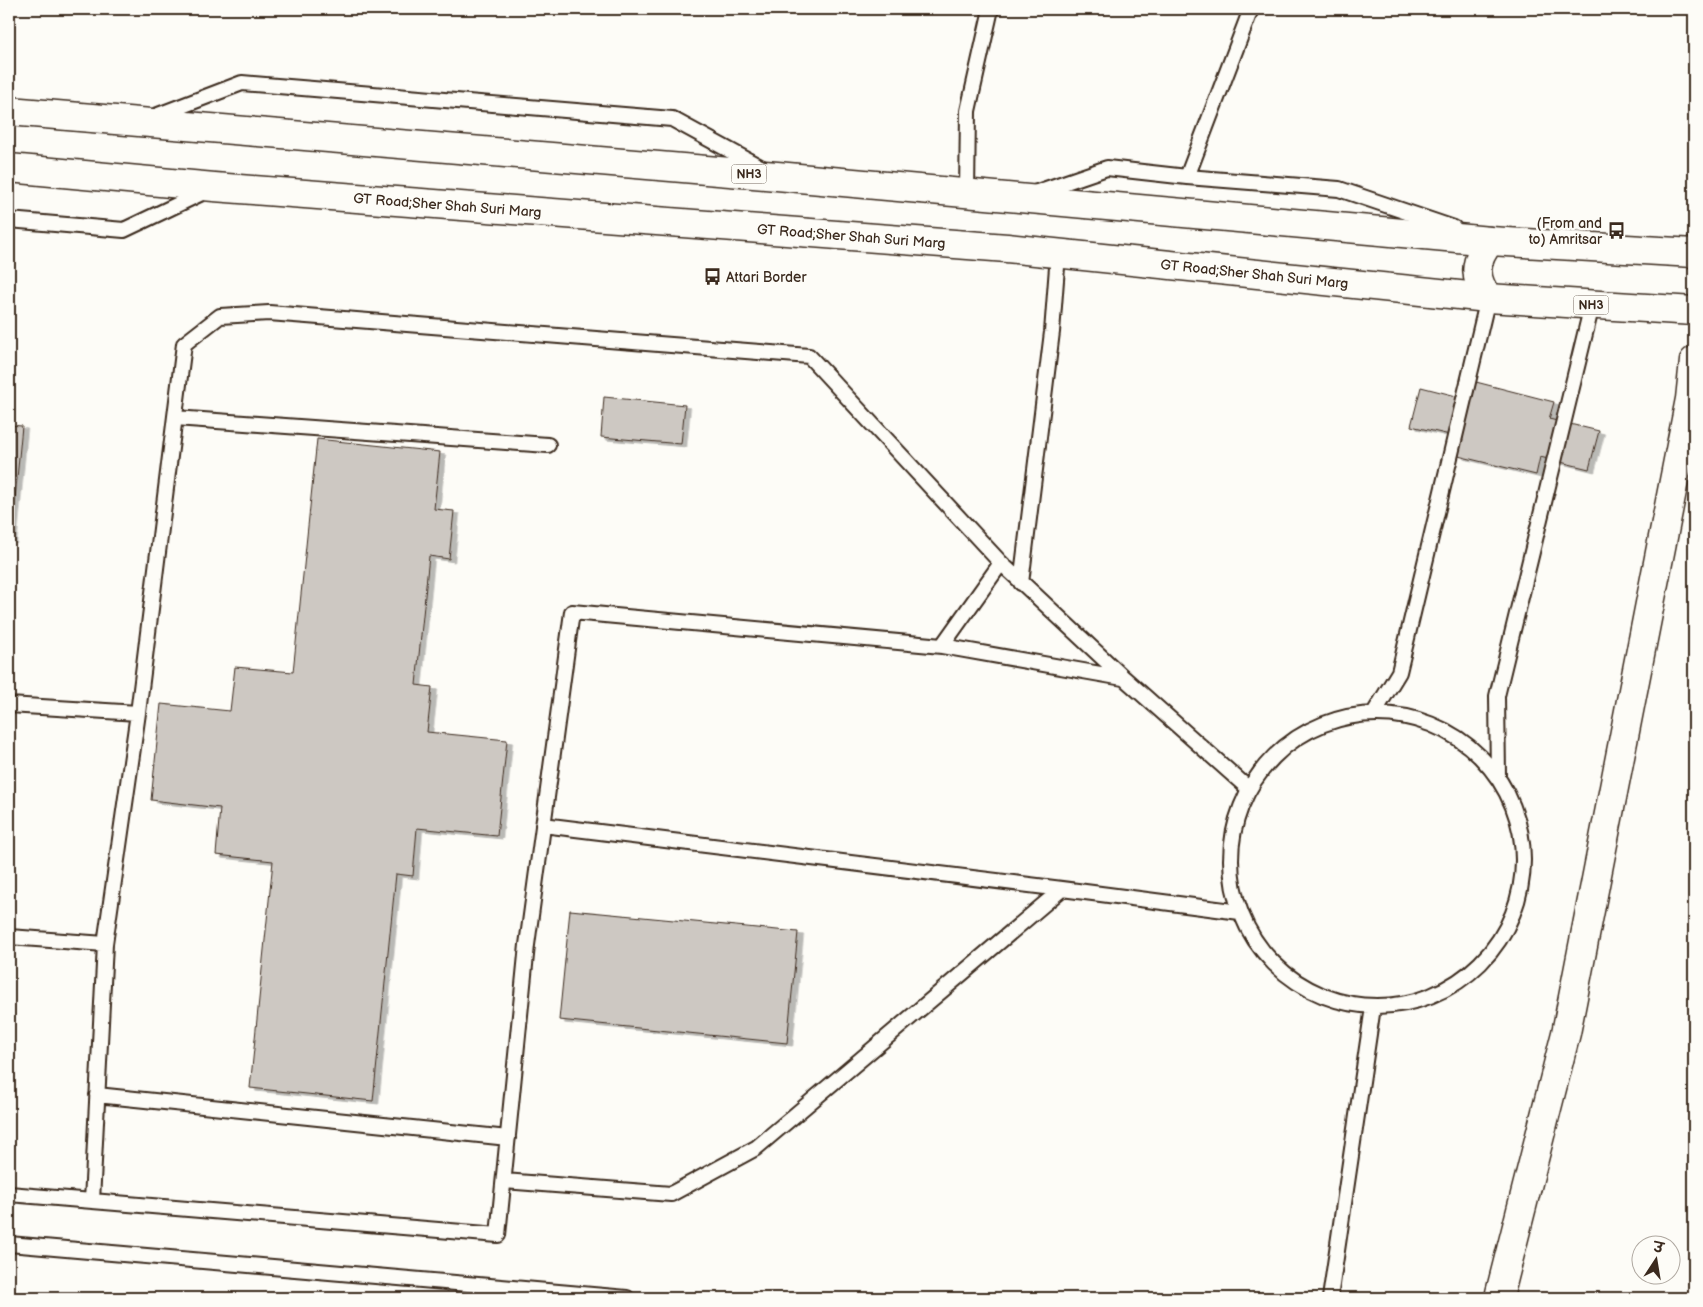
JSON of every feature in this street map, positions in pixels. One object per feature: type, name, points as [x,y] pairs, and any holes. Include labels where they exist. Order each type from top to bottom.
[{"type":"main road","name":"NH3","points":[[9,111],[777,176],[1490,240],[1694,254]]},
{"type":"main road","name":"GT Road;Sher Shah Suri Marg","points":[[9,168],[214,187],[1008,248],[1488,298],[1694,311]]},
{"type":"main road","points":[[1488,298],[1481,288],[1477,275],[1477,262],[1490,240]]},
{"type":"main road","points":[[1501,1298],[1500,1293],[1566,1033],[1690,399],[1694,361]]},
{"type":"lane","points":[[967,194],[968,111],[990,9]]},
{"type":"lane","points":[[1187,177],[1251,9]]},
{"type":"lane","points":[[141,122],[242,83],[672,119],[777,176]]},
{"type":"lane","points":[[1017,198],[1107,168],[1187,177],[1339,189],[1490,240]]},
{"type":"lane","points":[[9,220],[124,230],[214,187]]},
{"type":"lane","points":[[1021,583],[1052,332],[1058,254]]},
{"type":"lane","points":[[1374,713],[1399,672],[1488,298]]},
{"type":"lane","points":[[1498,776],[1497,696],[1592,304]]},
{"type":"lane","points":[[92,1201],[105,944],[138,712],[184,344],[220,316],[269,313],[809,356],[1001,564],[1124,678],[1249,789]]},
{"type":"lane","points":[[175,418],[548,445]]},
{"type":"lane","points":[[942,646],[1001,564]]},
{"type":"lane","points":[[9,1194],[498,1235],[527,945],[572,612],[942,646],[1124,678]]},
{"type":"lane","points":[[9,705],[138,712]]},
{"type":"lane","points":[[1374,713],[1421,720],[1464,742],[1498,776],[1518,817],[1525,863],[1516,908],[1495,949],[1461,981],[1428,997],[1419,1001],[1373,1007],[1330,999],[1292,979],[1261,949],[1240,912],[1230,871],[1234,828],[1249,789],[1271,758],[1301,734],[1336,719],[1374,713]]},
{"type":"lane","points":[[543,825],[1062,888],[1240,912]]},
{"type":"lane","points":[[504,1181],[671,1194],[756,1148],[1062,888]]},
{"type":"lane","points":[[9,937],[105,944]]},
{"type":"lane","points":[[1330,1298],[1373,1007]]},
{"type":"lane","points":[[97,1096],[508,1138]]},
{"type":"lane","points":[[9,1244],[627,1298]]},
{"type":"building","points":[[1476,382],[1554,402],[1549,419],[1599,431],[1589,469],[1540,457],[1536,475],[1458,456],[1463,438],[1411,426],[1421,387],[1472,400]]},
{"type":"building","points":[[604,397],[685,405],[681,444],[601,437]]},
{"type":"building","points":[[9,425],[22,426],[11,541],[9,540]]},
{"type":"building","points":[[317,439],[440,452],[434,509],[454,511],[449,559],[429,556],[416,685],[432,687],[427,732],[507,740],[497,836],[417,828],[413,876],[396,874],[373,1101],[250,1088],[273,861],[216,855],[220,808],[151,800],[161,704],[230,711],[235,667],[293,672]]},
{"type":"building","points":[[570,910],[798,932],[787,1043],[559,1020]]},
{"type":"place","name":"(From and to) Amritsar","points":[[1616,231]]},
{"type":"place","name":"Attari Border","points":[[712,277]]}]
